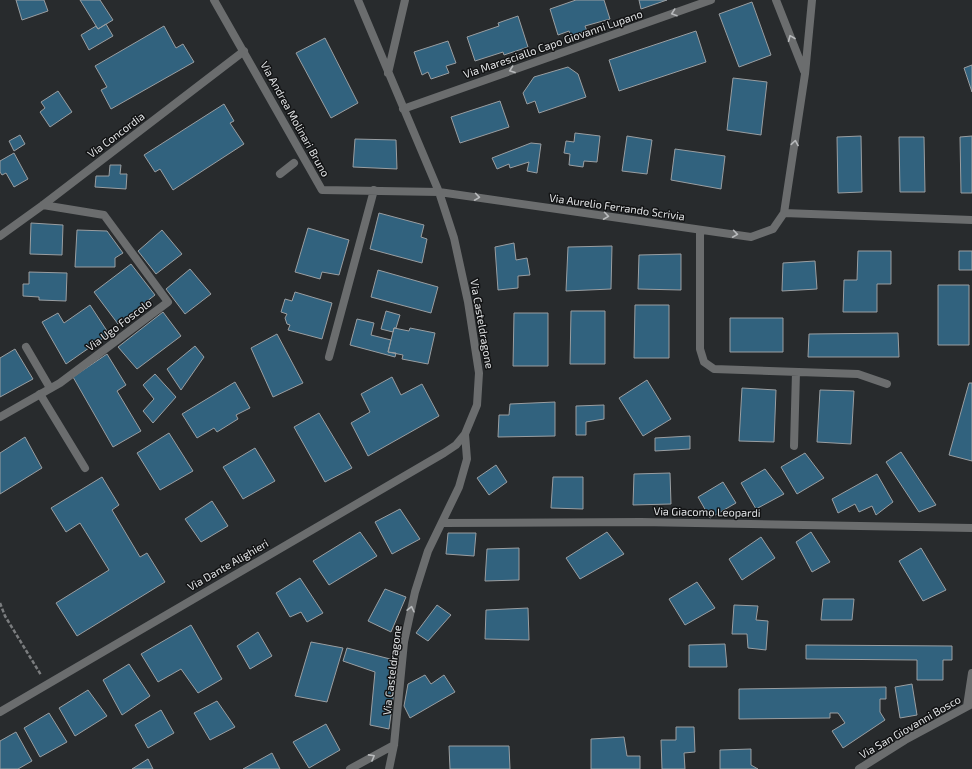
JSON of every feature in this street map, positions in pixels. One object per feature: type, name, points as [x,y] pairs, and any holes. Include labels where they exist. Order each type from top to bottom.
[{"type":"street","name":"Via Andrea Molinari Bruno","points":[[214,0],[322,190],[439,192]]},
{"type":"street","name":"Via Casteldragone","points":[[358,0],[439,192],[454,238],[468,302],[479,373],[477,405],[465,434],[467,459],[459,487],[428,552],[415,592],[404,642],[394,744],[389,769]]},
{"type":"street","points":[[388,73],[405,0]]},
{"type":"street","name":"Via Maresciallo Capo Giovanni Lupano","points":[[403,109],[711,0]]},
{"type":"street","name":"Via Aurelio Ferrando Scrivia","points":[[776,0],[805,74]]},
{"type":"street","name":"Via Aurelio Ferrando Scrivia","points":[[439,192],[751,237],[773,230],[784,213],[805,74],[812,0]]},
{"type":"street","name":"Via Concordia","points":[[0,236],[244,52]]},
{"type":"street","points":[[280,174],[294,163]]},
{"type":"street","points":[[329,357],[374,190]]},
{"type":"street","name":"Via Ugo Foscolo","points":[[0,417],[60,382],[168,302],[104,215],[43,205]]},
{"type":"street","points":[[784,213],[972,220]]},
{"type":"street","points":[[700,230],[700,350],[704,362],[714,370],[858,374],[887,384]]},
{"type":"street","points":[[26,347],[50,388]]},
{"type":"street","points":[[794,446],[796,372]]},
{"type":"street","points":[[40,394],[85,468]]},
{"type":"street","name":"Via Dante Alighieri","points":[[0,712],[444,453],[456,445],[465,434]]},
{"type":"street","name":"Via Giacomo Leopardi","points":[[442,523],[641,522],[972,528]]},
{"type":"street","points":[[969,705],[972,673]]},
{"type":"street","name":"Via San Giovanni Bosco","points":[[859,769],[905,740],[969,705]]},
{"type":"street","points":[[350,769],[394,744]]},
{"type":"path","points":[[0,603],[5,616],[46,684]]},
{"type":"building","points":[[16,0],[44,0],[48,11],[22,20]]},
{"type":"building","points":[[80,0],[100,0],[113,20],[98,29]]},
{"type":"building","points":[[576,0],[604,0],[610,19],[585,26],[587,31],[571,36],[569,31],[558,35],[550,9]]},
{"type":"building","points":[[639,0],[667,0],[641,9]]},
{"type":"building","points":[[752,2],[771,55],[739,67],[719,14]]},
{"type":"building","points":[[518,16],[528,47],[504,55],[503,52],[475,61],[467,37],[499,26],[498,23]]},
{"type":"building","points":[[106,24],[113,36],[89,50],[81,35],[96,26],[98,29]]},
{"type":"building","points":[[164,26],[176,48],[183,44],[194,62],[111,109],[101,90],[107,87],[95,66]]},
{"type":"building","points":[[696,31],[706,62],[619,91],[609,60]]},
{"type":"building","points":[[325,38],[358,103],[331,118],[296,53]]},
{"type":"building","points":[[448,41],[456,63],[446,66],[449,73],[431,79],[428,72],[422,75],[414,52]]},
{"type":"building","points":[[972,65],[972,92],[964,68]]},
{"type":"building","points":[[568,67],[578,74],[586,97],[539,113],[535,101],[527,104],[523,93],[534,77]]},
{"type":"building","points":[[733,78],[767,82],[761,135],[727,130]]},
{"type":"building","points":[[58,91],[72,112],[50,127],[40,112],[45,108],[41,102]]},
{"type":"building","points":[[500,101],[509,127],[460,143],[451,117]]},
{"type":"building","points":[[224,104],[234,121],[230,123],[244,144],[173,190],[160,169],[155,172],[144,155]]},
{"type":"building","points":[[575,133],[600,136],[597,162],[584,161],[583,167],[569,165],[570,154],[564,153],[566,141],[574,142]]},
{"type":"building","points":[[20,135],[25,144],[14,151],[9,141]]},
{"type":"building","points":[[627,136],[652,140],[647,174],[622,171]]},
{"type":"building","points":[[861,136],[862,192],[838,193],[837,137]]},
{"type":"building","points":[[972,136],[972,193],[961,193],[960,137]]},
{"type":"building","points":[[899,137],[924,137],[925,192],[900,192]]},
{"type":"building","points":[[355,139],[396,140],[397,169],[353,167]]},
{"type":"building","points":[[531,143],[541,144],[537,173],[527,171],[529,162],[510,168],[509,164],[497,169],[492,158]]},
{"type":"building","points":[[675,149],[725,156],[721,189],[671,180]]},
{"type":"building","points":[[14,153],[28,179],[14,187],[6,173],[2,175],[0,172],[0,161]]},
{"type":"building","points":[[110,165],[121,165],[120,174],[127,174],[126,189],[95,187],[96,176],[109,176]]},
{"type":"building","points":[[379,213],[424,225],[421,237],[427,239],[422,263],[370,249]]},
{"type":"building","points":[[31,223],[63,225],[62,255],[30,254]]},
{"type":"building","points":[[308,228],[349,240],[339,275],[322,272],[320,279],[295,272]]},
{"type":"building","points":[[77,230],[107,231],[123,253],[115,258],[115,267],[75,267]]},
{"type":"building","points":[[162,230],[182,254],[156,274],[138,251]]},
{"type":"building","points":[[514,243],[516,260],[527,258],[530,275],[518,276],[518,288],[498,290],[495,247]]},
{"type":"building","points":[[612,246],[611,289],[566,291],[568,247]]},
{"type":"building","points":[[858,251],[891,251],[891,284],[877,284],[877,312],[843,312],[844,280],[857,280]]},
{"type":"building","points":[[959,251],[972,251],[972,270],[959,270]]},
{"type":"building","points":[[681,254],[681,290],[638,289],[639,255]]},
{"type":"building","points":[[815,261],[817,289],[782,291],[783,263]]},
{"type":"building","points":[[131,264],[155,295],[118,324],[94,292]]},
{"type":"building","points":[[190,269],[211,294],[185,314],[166,289]]},
{"type":"building","points":[[378,270],[438,287],[431,313],[371,297]]},
{"type":"building","points":[[29,272],[67,273],[66,301],[39,300],[39,297],[23,296],[23,284],[29,284]]},
{"type":"building","points":[[938,285],[969,285],[969,345],[938,345]]},
{"type":"building","points":[[295,292],[332,303],[322,339],[288,330],[290,325],[287,324],[285,318],[287,314],[281,312],[285,299],[292,301]]},
{"type":"building","points":[[90,305],[109,334],[66,364],[42,322],[58,313],[64,323]]},
{"type":"building","points":[[635,305],[669,305],[669,358],[634,358]]},
{"type":"building","points":[[386,311],[400,315],[396,328],[394,328],[393,332],[381,329]]},
{"type":"building","points":[[571,311],[605,311],[605,364],[570,364]]},
{"type":"building","points":[[163,312],[181,336],[137,369],[118,347]]},
{"type":"building","points":[[514,313],[548,313],[548,366],[513,366]]},
{"type":"building","points":[[730,318],[783,318],[783,352],[730,352]]},
{"type":"building","points":[[357,319],[374,323],[371,335],[391,340],[388,352],[396,353],[395,357],[350,345]]},
{"type":"building","points":[[394,328],[409,331],[410,328],[435,333],[428,364],[402,359],[403,355],[388,352]]},
{"type":"building","points":[[898,333],[899,357],[808,357],[809,334]]},
{"type":"building","points":[[277,334],[303,383],[273,397],[251,348]]},
{"type":"building","points":[[195,346],[204,357],[181,390],[167,369]]},
{"type":"building","points":[[15,349],[33,379],[0,397],[0,358]]},
{"type":"building","points":[[107,354],[126,385],[117,391],[141,431],[113,447],[73,377]]},
{"type":"building","points":[[155,374],[176,397],[153,423],[143,411],[154,399],[143,385]]},
{"type":"building","points":[[392,377],[401,395],[422,384],[439,416],[368,456],[351,423],[370,412],[361,394]]},
{"type":"building","points":[[647,380],[671,419],[643,436],[619,398]]},
{"type":"building","points":[[235,382],[250,408],[236,415],[238,419],[217,432],[214,428],[197,438],[182,414]]},
{"type":"building","points":[[969,383],[972,383],[972,461],[949,455]]},
{"type":"building","points":[[742,388],[776,390],[774,442],[739,441]]},
{"type":"building","points":[[820,390],[854,391],[851,444],[817,442]]},
{"type":"building","points":[[555,402],[555,436],[498,437],[499,415],[509,415],[510,404]]},
{"type":"building","points":[[604,405],[604,419],[586,422],[586,435],[576,435],[576,406]]},
{"type":"building","points":[[319,413],[352,468],[325,482],[294,427]]},
{"type":"building","points":[[169,433],[193,471],[160,490],[137,453]]},
{"type":"building","points":[[690,436],[690,449],[655,451],[655,438]]},
{"type":"building","points":[[25,437],[42,468],[0,494],[0,453]]},
{"type":"building","points":[[255,448],[275,481],[243,499],[223,467]]},
{"type":"building","points":[[901,452],[936,505],[919,512],[886,462]]},
{"type":"building","points":[[805,453],[824,478],[797,494],[781,467]]},
{"type":"building","points":[[496,465],[507,482],[489,495],[477,478]]},
{"type":"building","points":[[765,469],[784,494],[756,509],[741,483]]},
{"type":"building","points":[[670,473],[671,504],[633,505],[634,474]]},
{"type":"building","points":[[877,474],[893,502],[876,515],[872,506],[859,512],[855,504],[838,513],[832,499]]},
{"type":"building","points":[[102,477],[119,505],[112,510],[140,557],[147,553],[165,582],[77,636],[56,603],[109,570],[80,523],[66,532],[51,508]]},
{"type":"building","points":[[553,477],[583,477],[583,509],[551,508]]},
{"type":"building","points":[[723,482],[736,503],[710,518],[698,497]]},
{"type":"building","points":[[212,501],[228,526],[201,542],[185,519]]},
{"type":"building","points":[[400,509],[420,539],[392,554],[375,522]]},
{"type":"building","points":[[360,532],[377,556],[329,585],[313,561]]},
{"type":"building","points":[[607,532],[624,554],[580,579],[566,558]]},
{"type":"building","points":[[811,532],[830,562],[812,572],[796,542]]},
{"type":"building","points":[[448,533],[476,533],[474,556],[446,554]]},
{"type":"building","points":[[761,537],[775,558],[742,580],[729,559]]},
{"type":"building","points":[[519,548],[519,580],[485,581],[487,549]]},
{"type":"building","points":[[921,548],[946,590],[923,601],[899,561]]},
{"type":"building","points":[[300,578],[323,613],[307,622],[301,612],[290,617],[276,593]]},
{"type":"building","points":[[697,582],[715,608],[685,625],[669,599]]},
{"type":"building","points":[[385,589],[406,597],[391,632],[368,621]]},
{"type":"building","points":[[823,599],[854,599],[852,620],[821,620]]},
{"type":"building","points":[[437,605],[451,615],[428,641],[416,633]]},
{"type":"building","points":[[734,605],[758,606],[756,620],[768,621],[766,650],[748,648],[747,634],[732,634]]},
{"type":"building","points":[[528,608],[529,640],[485,639],[486,610]]},
{"type":"building","points":[[191,625],[222,679],[198,693],[181,669],[158,682],[141,654]]},
{"type":"building","points":[[258,632],[272,656],[250,669],[237,646]]},
{"type":"building","points":[[311,642],[343,648],[327,702],[295,696]]},
{"type":"building","points":[[725,644],[727,667],[689,667],[689,645]]},
{"type":"building","points":[[806,645],[952,646],[952,660],[943,660],[943,680],[917,680],[917,660],[806,659]]},
{"type":"building","points":[[347,648],[398,661],[389,729],[370,725],[375,672],[343,661]]},
{"type":"building","points":[[129,664],[150,696],[122,715],[103,680]]},
{"type":"building","points":[[425,675],[431,684],[444,675],[455,692],[410,718],[404,706],[408,684]]},
{"type":"building","points":[[912,684],[917,715],[900,718],[895,687]]},
{"type":"building","points":[[886,687],[886,699],[880,699],[880,712],[885,720],[843,748],[832,731],[845,723],[838,713],[830,713],[830,718],[739,719],[739,689]]},
{"type":"building","points":[[88,690],[107,716],[75,736],[59,708]]},
{"type":"building","points":[[217,701],[235,727],[210,740],[194,713]]},
{"type":"building","points":[[161,710],[174,733],[148,748],[135,725]]},
{"type":"building","points":[[49,713],[67,742],[40,757],[24,728]]},
{"type":"building","points":[[326,724],[340,750],[309,768],[293,742]]},
{"type":"building","points":[[676,727],[694,727],[695,752],[684,753],[685,769],[662,769],[661,740],[676,740]]},
{"type":"building","points":[[16,732],[32,761],[18,769],[0,769],[0,741]]},
{"type":"building","points":[[624,737],[627,756],[640,756],[640,769],[591,769],[591,739]]},
{"type":"building","points":[[449,746],[509,746],[510,769],[450,769]]},
{"type":"building","points":[[751,749],[751,765],[758,769],[720,769],[720,750]]},
{"type":"building","points":[[272,753],[280,769],[243,769]]},
{"type":"building","points":[[148,759],[153,769],[132,769]]}]
